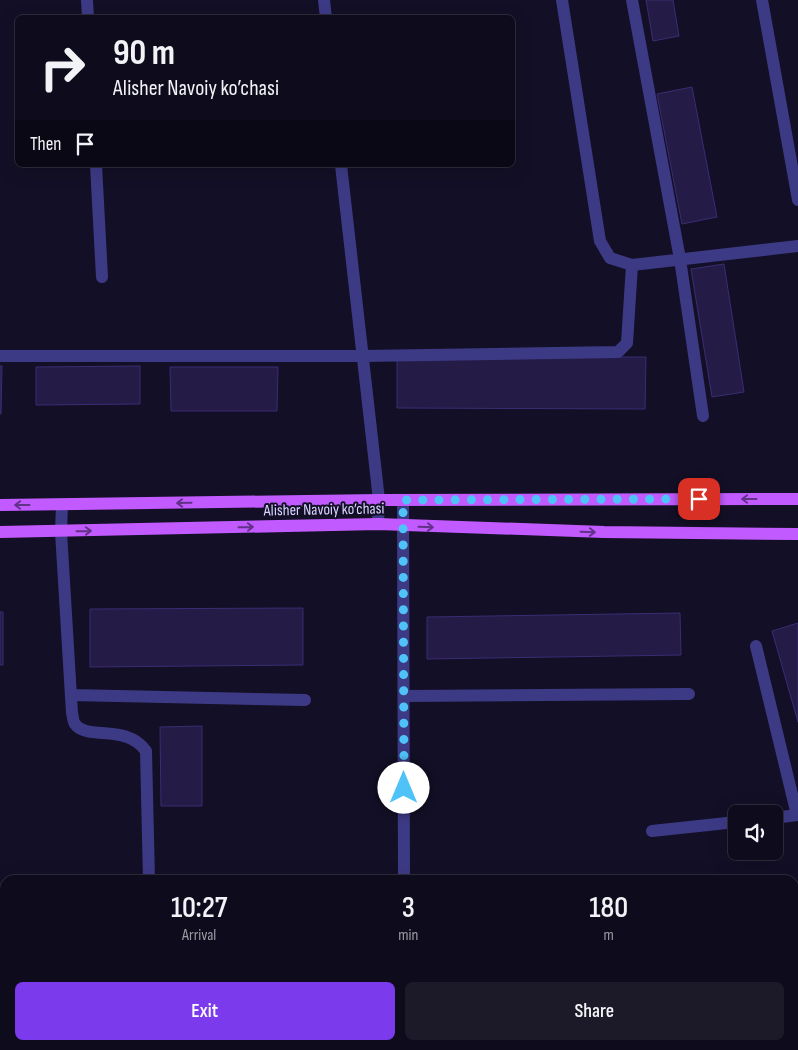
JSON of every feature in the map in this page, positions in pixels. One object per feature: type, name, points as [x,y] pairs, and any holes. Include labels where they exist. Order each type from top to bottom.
[{"type":"main road","name":"Alisher Navoiy ko’chasi","points":[[0,505],[379,500],[798,499]]},
{"type":"main road","name":"Alisher Navoiy ko’chasi","points":[[0,532],[378,524],[604,532],[798,534]]},
{"type":"street","points":[[87,0],[88,15]]},
{"type":"street","points":[[324,0],[326,15]]},
{"type":"street","points":[[562,0],[600,241],[610,258],[632,264],[798,246]]},
{"type":"street","points":[[632,0],[680,259],[703,416]]},
{"type":"street","points":[[762,0],[798,200]]},
{"type":"street","points":[[96,167],[102,277]]},
{"type":"street","points":[[341,167],[379,500],[378,524]]},
{"type":"street","points":[[0,356],[363,356],[618,352],[627,343],[632,264]]},
{"type":"street","points":[[403,500],[404,875]]},
{"type":"street","points":[[62,505],[61,532],[71,696],[75,724],[83,730],[129,736],[139,741],[146,751],[149,875]]},
{"type":"street","points":[[756,646],[798,816],[783,817]]},
{"type":"street","points":[[404,696],[689,694]]},
{"type":"street","points":[[71,696],[305,700]]},
{"type":"street","points":[[652,831],[728,823]]},
{"type":"building","points":[[646,0],[673,0],[679,36],[653,41]]},
{"type":"building","points":[[692,87],[717,217],[682,224],[657,94]]},
{"type":"building","points":[[724,264],[744,392],[712,397],[691,269]]},
{"type":"building","points":[[397,357],[646,357],[645,409],[397,408]]},
{"type":"building","points":[[0,366],[2,366],[1,414],[0,414]]},
{"type":"building","points":[[140,366],[140,404],[36,405],[36,367]]},
{"type":"building","points":[[170,367],[278,367],[277,411],[171,411]]},
{"type":"building","points":[[303,608],[303,665],[90,667],[90,609]]},
{"type":"building","points":[[0,612],[3,612],[3,665],[0,665]]},
{"type":"building","points":[[680,613],[681,655],[427,659],[427,617]]},
{"type":"building","points":[[798,623],[798,722],[772,631]]},
{"type":"building","points":[[202,726],[202,806],[161,806],[160,727]]},
{"type":"route","points":[[404,788],[403,500],[699,499]]}]
